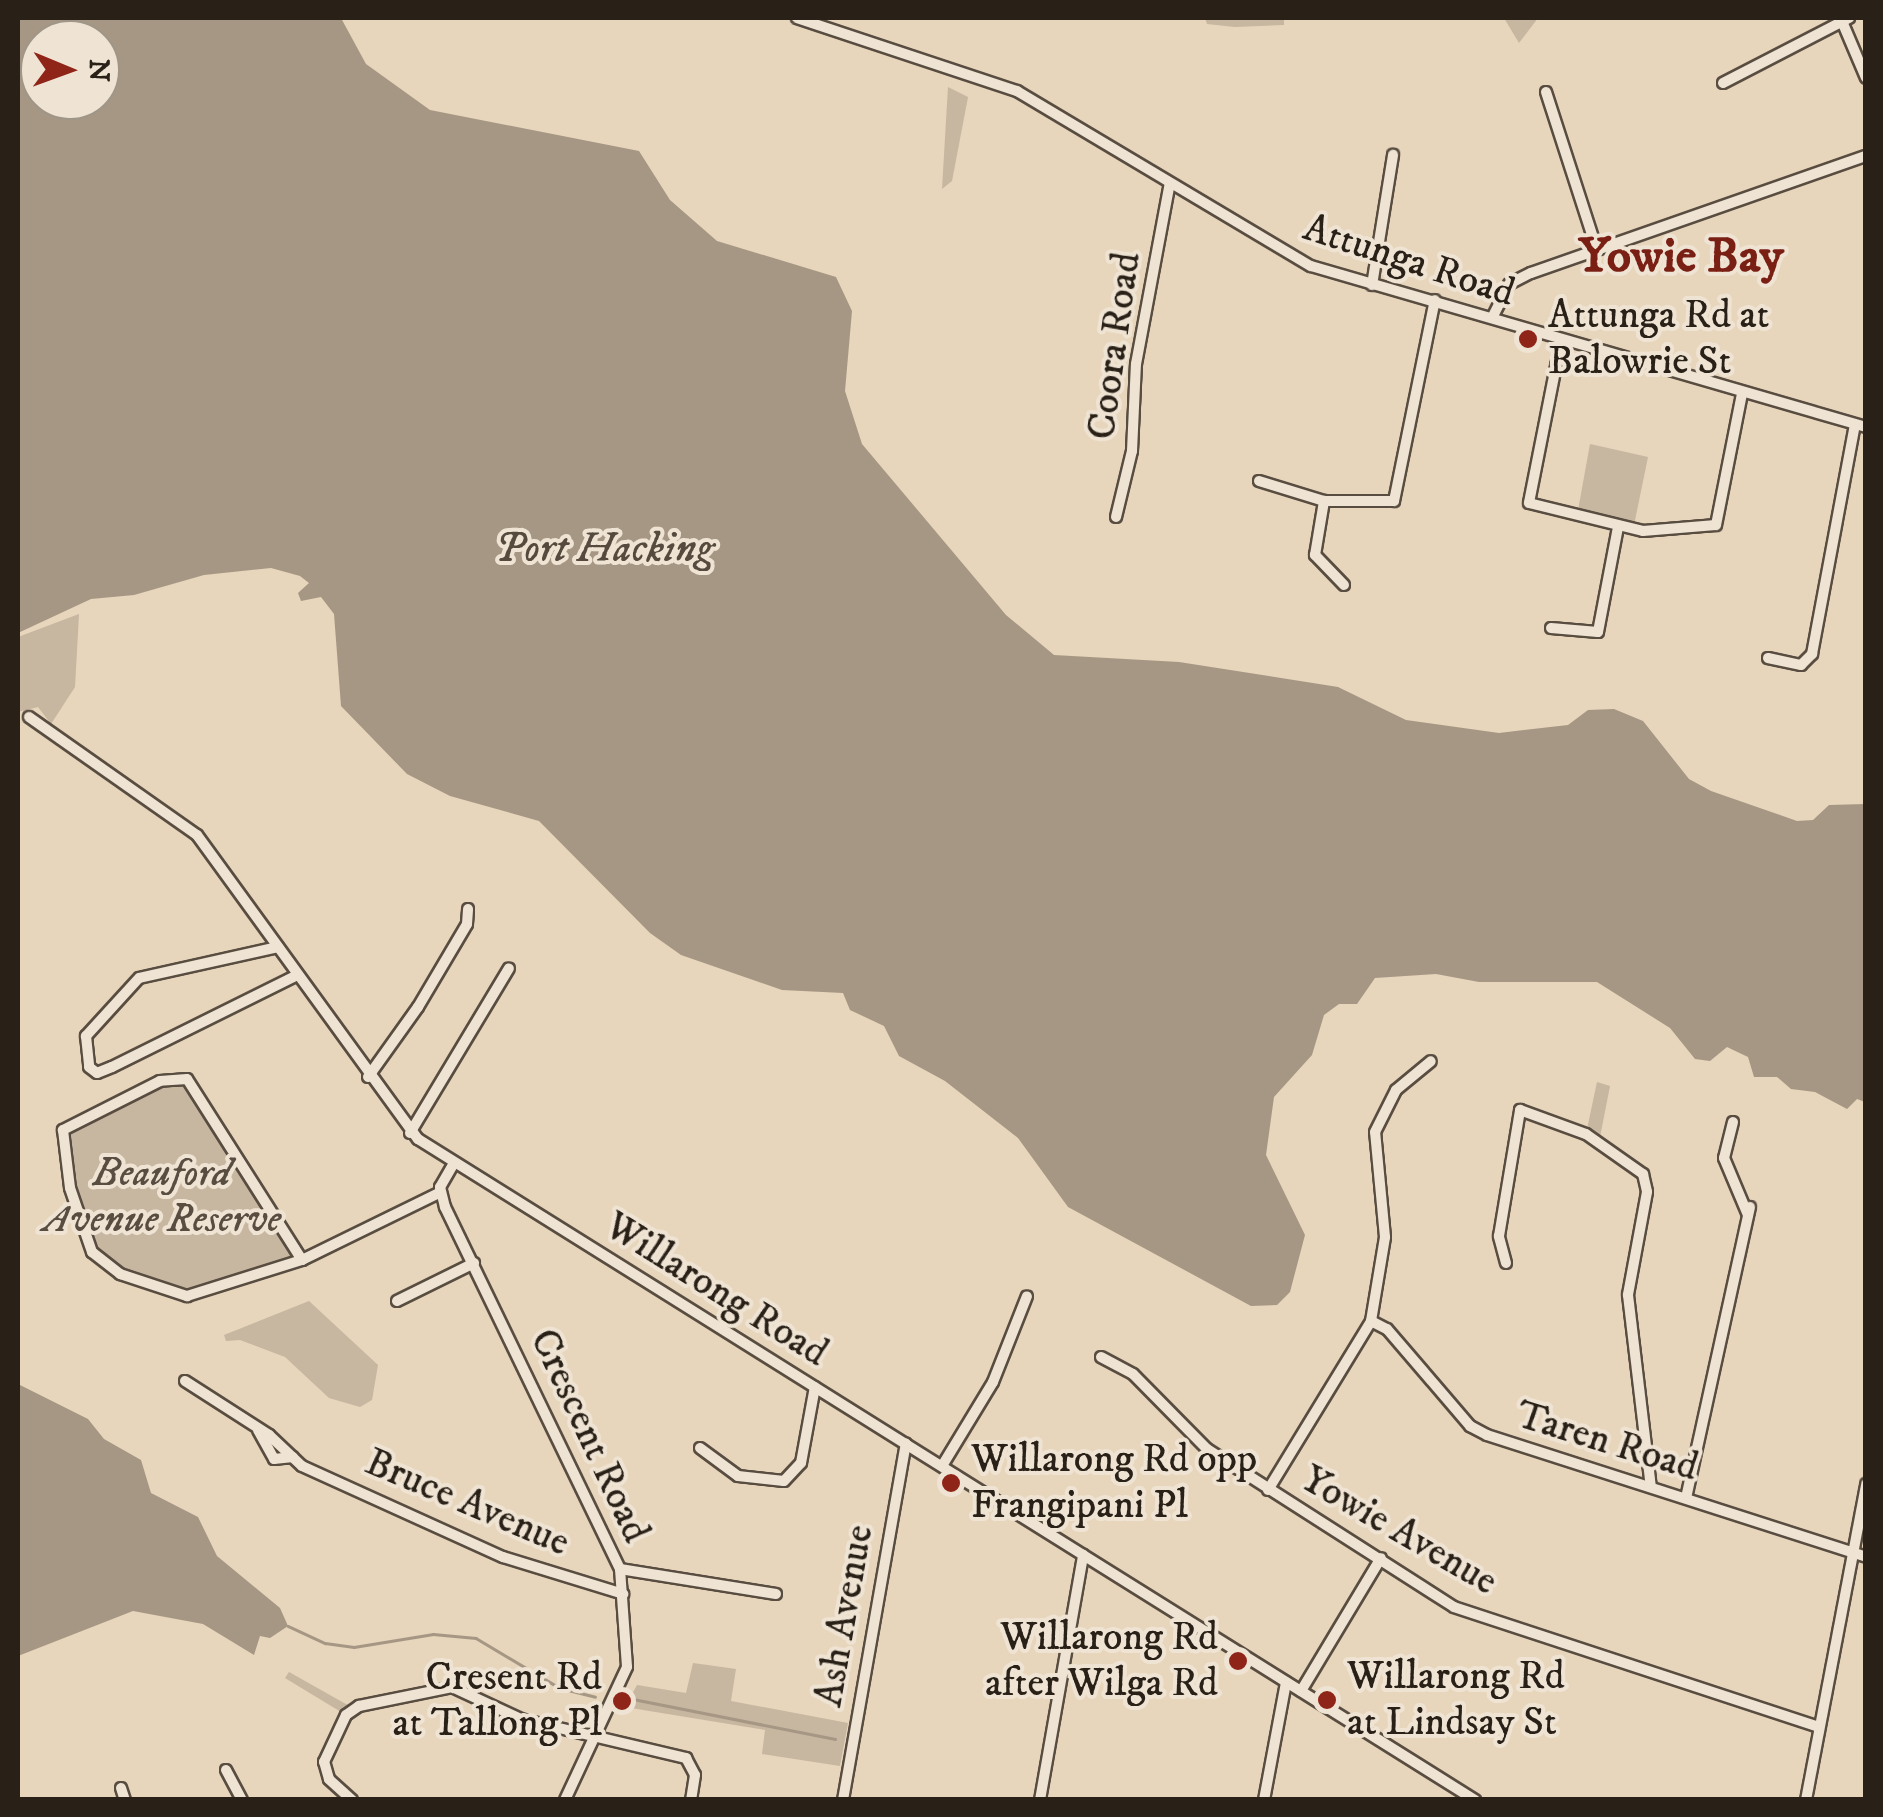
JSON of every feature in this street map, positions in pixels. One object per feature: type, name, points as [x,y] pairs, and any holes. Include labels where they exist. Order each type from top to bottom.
[{"type":"street","name":"Attunga Road","points":[[797,18],[822,21],[1017,91],[1279,251],[1372,284],[1561,341],[1860,426]]},
{"type":"street","points":[[1723,83],[1844,18],[1866,78]]},
{"type":"street","points":[[1546,92],[1597,250]]},
{"type":"street","points":[[1372,284],[1393,155]]},
{"type":"street","points":[[1492,318],[1508,284],[1866,156]]},
{"type":"street","name":"Coora Road","points":[[1116,517],[1134,432],[1136,364],[1170,183]]},
{"type":"street","points":[[1259,482],[1324,501],[1394,501],[1435,300]]},
{"type":"street","points":[[1561,341],[1530,503],[1618,527],[1716,525],[1742,394]]},
{"type":"street","points":[[1768,658],[1801,664],[1812,654],[1860,426]]},
{"type":"street","points":[[1324,501],[1315,555],[1344,586]]},
{"type":"street","points":[[1550,628],[1598,632],[1618,527]]},
{"type":"street","name":"Willarong Road","points":[[29,717],[197,835],[410,1132],[1475,1800]]},
{"type":"street","points":[[368,1077],[418,1007],[467,924],[468,909]]},
{"type":"street","points":[[278,947],[135,980],[86,1036],[86,1063],[98,1072],[297,976]]},
{"type":"street","points":[[410,1132],[508,968]]},
{"type":"street","points":[[1268,1490],[1372,1321],[1386,1238],[1375,1132],[1396,1090],[1431,1060]]},
{"type":"street","points":[[302,1260],[187,1079],[160,1081],[63,1130],[62,1154],[88,1244],[112,1269],[187,1296],[302,1260],[439,1193],[454,1162]]},
{"type":"street","points":[[1506,1262],[1499,1236],[1520,1110],[1586,1134],[1643,1174],[1648,1192],[1628,1295],[1651,1487]]},
{"type":"street","points":[[1686,1498],[1749,1211],[1724,1158],[1733,1122]]},
{"type":"street","name":"Crescent Road","points":[[439,1193],[620,1569],[627,1667],[565,1800]]},
{"type":"street","points":[[398,1301],[474,1263]]},
{"type":"street","points":[[942,1466],[994,1382],[1027,1296]]},
{"type":"street","name":"Taren Road","points":[[1372,1321],[1387,1329],[1470,1426],[1866,1557]]},
{"type":"street","name":"Yowie Avenue","points":[[1101,1357],[1133,1374],[1199,1443],[1460,1610],[1819,1727]]},
{"type":"street","name":"Bruce Avenue","points":[[185,1381],[254,1426],[292,1457],[503,1557],[623,1594]]},
{"type":"street","points":[[700,1448],[738,1476],[776,1482],[790,1477],[801,1463],[815,1387]]},
{"type":"street","name":"Ash Avenue","points":[[844,1800],[906,1444]]},
{"type":"street","points":[[1806,1800],[1866,1484]]},
{"type":"street","points":[[1040,1800],[1083,1555]]},
{"type":"street","points":[[1301,1691],[1381,1558]]},
{"type":"street","points":[[620,1569],[776,1594]]},
{"type":"street","points":[[1264,1800],[1286,1682]]},
{"type":"street","points":[[352,1800],[328,1779],[324,1762],[338,1724],[360,1706],[452,1687],[504,1714],[686,1758],[695,1775],[690,1800]]},
{"type":"street","points":[[226,1770],[242,1800]]},
{"type":"green space","points":[[1205,18],[1284,18],[1284,25],[1235,27],[1207,24]]},
{"type":"green space","points":[[1504,18],[1538,18],[1519,43]]},
{"type":"green space","points":[[948,87],[968,97],[952,181],[942,189]]},
{"type":"green space","points":[[1590,444],[1648,457],[1633,530],[1577,516]]},
{"type":"green space","points":[[79,614],[75,687],[51,724],[38,707],[18,712],[18,637]]},
{"type":"green space","name":"Beauford Avenue Reserve","points":[[172,1081],[184,1083],[294,1251],[289,1261],[182,1292],[124,1272],[86,1237],[65,1140],[74,1126]]},
{"type":"green space","points":[[1597,1082],[1610,1086],[1599,1142],[1586,1134]]},
{"type":"green space","points":[[309,1301],[378,1365],[372,1400],[360,1407],[329,1398],[285,1357],[240,1340],[226,1341],[224,1335]]},
{"type":"green space","points":[[693,1663],[736,1669],[731,1701],[848,1723],[840,1766],[762,1754],[765,1730],[625,1707],[637,1685],[686,1693]]},
{"type":"green space","points":[[289,1672],[353,1708],[346,1715],[285,1678]]},
{"type":"water","name":"Port Hacking","points":[[18,18],[341,18],[366,64],[430,110],[639,151],[670,200],[717,241],[836,277],[852,311],[845,391],[862,444],[1006,615],[1054,655],[1179,662],[1338,687],[1406,720],[1499,733],[1568,725],[1588,710],[1614,709],[1643,721],[1689,779],[1711,791],[1797,821],[1813,820],[1829,805],[1865,804],[1865,1102],[1857,1099],[1847,1109],[1815,1092],[1791,1089],[1777,1077],[1754,1077],[1748,1057],[1727,1047],[1710,1061],[1695,1059],[1670,1028],[1597,982],[1479,982],[1436,974],[1375,978],[1357,1004],[1339,1004],[1324,1015],[1312,1055],[1274,1097],[1266,1155],[1305,1235],[1290,1292],[1277,1305],[1251,1306],[1068,1207],[1018,1138],[945,1081],[899,1056],[884,1026],[850,1010],[843,993],[782,990],[681,955],[650,933],[539,821],[450,796],[407,774],[341,706],[334,614],[321,597],[301,601],[298,593],[309,583],[300,576],[271,568],[204,575],[134,595],[91,599],[18,633]]},
{"type":"water","points":[[18,1384],[88,1419],[104,1439],[141,1460],[151,1493],[198,1517],[217,1556],[280,1608],[288,1626],[270,1638],[260,1636],[254,1655],[203,1624],[133,1611],[18,1656]]},
{"type":"waterway","points":[[288,1626],[325,1643],[354,1647],[433,1634],[476,1638],[560,1688],[595,1697]]},
{"type":"waterway","points":[[628,1698],[835,1739]]},
{"type":"place","name":"Attunga Rd at Balowrie St","points":[[1528,339]]},
{"type":"place","name":"Willarong Rd opp Frangipani Pl","points":[[951,1483]]},
{"type":"place","name":"Willarong Rd after Wilga Rd","points":[[1238,1661]]},
{"type":"place","name":"Willarong Rd at Lindsay St","points":[[1327,1700]]},
{"type":"place","name":"Cresent Rd at Tallong Pl","points":[[622,1701]]},
{"type":"district","name":"Yowie Bay","points":[[1681,257]]}]
